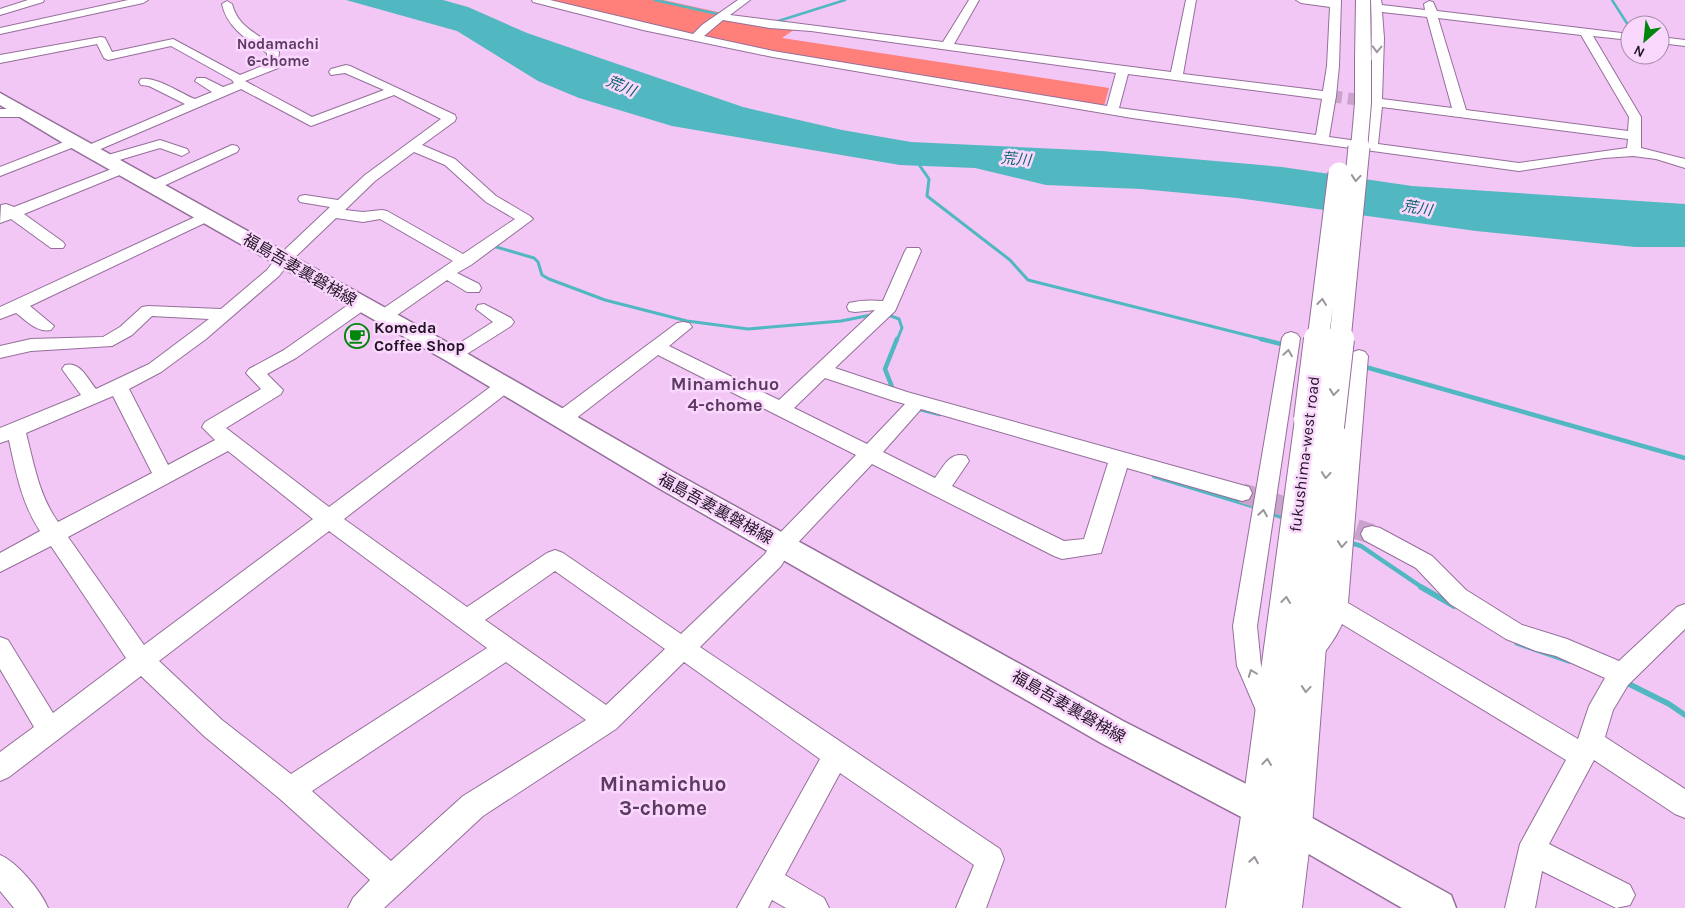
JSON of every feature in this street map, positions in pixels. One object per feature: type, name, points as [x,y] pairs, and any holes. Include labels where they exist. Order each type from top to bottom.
[{"type":"highway","name":"fukushima-west road","points":[[1355,58],[1363,0]]},
{"type":"highway","name":"fukushima-west road","points":[[1282,908],[1272,718],[1319,423],[1363,104],[1355,58],[1341,1]]},
{"type":"highway","name":"fukushima-west road","points":[[1246,908],[1277,818],[1309,653],[1319,423]]},
{"type":"main road","name":"福島吾妻裏磐梯線","points":[[0,98],[563,418],[664,480],[1112,732],[1277,818],[1438,908]]},
{"type":"street","points":[[0,12],[39,0]]},
{"type":"street","points":[[0,31],[144,0]]},
{"type":"street","points":[[537,0],[643,28],[773,54],[1112,110],[1518,167],[1634,152],[1685,164]]},
{"type":"street","points":[[696,38],[706,27],[745,0]]},
{"type":"street","points":[[947,46],[974,0]]},
{"type":"street","points":[[1176,77],[1191,0]]},
{"type":"street","points":[[1301,0],[1341,1],[1330,96],[1322,138]]},
{"type":"street","points":[[1428,0],[1460,113]]},
{"type":"street","points":[[7,216],[98,155],[274,65],[272,61],[273,52],[233,21],[228,13],[227,4]]},
{"type":"street","points":[[1372,145],[1376,102],[1377,4],[1432,14],[1620,36]]},
{"type":"street","points":[[722,17],[770,25],[811,28],[1330,96]]},
{"type":"street","points":[[1585,32],[1635,117],[1634,152]]},
{"type":"street","points":[[0,59],[38,57],[72,50],[101,40],[107,61],[173,42],[236,77],[239,82],[311,122],[394,91]]},
{"type":"street","points":[[1670,41],[1685,43]]},
{"type":"street","points":[[170,55],[187,49]]},
{"type":"street","points":[[335,72],[346,69],[358,76],[368,78],[453,116],[370,178],[283,260],[273,273],[200,335],[155,368],[118,387],[8,433],[38,511],[142,661],[213,728],[290,790],[391,880]]},
{"type":"street","points":[[1112,110],[1123,70]]},
{"type":"street","points":[[201,81],[222,92]]},
{"type":"street","points":[[145,82],[152,82],[170,93],[196,104]]},
{"type":"street","points":[[1376,102],[1635,136]]},
{"type":"street","points":[[0,113],[27,113]]},
{"type":"street","points":[[3,168],[98,155],[160,144],[182,152]]},
{"type":"street","points":[[384,316],[525,219],[491,199],[450,162],[412,146]]},
{"type":"street","points":[[152,186],[232,149]]},
{"type":"street","points":[[305,199],[363,217],[382,214],[465,262]]},
{"type":"street","points":[[0,205],[7,216],[57,245]]},
{"type":"street","points":[[0,314],[208,216]]},
{"type":"street","points":[[781,409],[889,307],[913,250]]},
{"type":"street","points":[[447,274],[473,288]]},
{"type":"street","points":[[361,304],[290,354],[255,373],[274,390],[212,427],[330,520],[606,721]]},
{"type":"street","points":[[855,307],[873,305],[889,307]]},
{"type":"street","points":[[18,306],[45,326]]},
{"type":"street","points":[[453,355],[505,322],[484,309]]},
{"type":"street","points":[[0,352],[31,345],[106,342],[126,331],[148,311],[223,314]]},
{"type":"street","points":[[563,418],[683,326]]},
{"type":"street","points":[[1272,718],[1249,666],[1245,626],[1291,338]]},
{"type":"street","points":[[656,347],[1062,550],[1092,547],[1118,464]]},
{"type":"street","points":[[1309,653],[1329,627],[1336,608],[1359,356]]},
{"type":"street","points":[[71,369],[93,398]]},
{"type":"street","points":[[822,370],[906,401],[1118,464],[1242,493]]},
{"type":"street","points":[[0,768],[330,520],[504,386]]},
{"type":"street","points":[[118,387],[164,476]]},
{"type":"street","points":[[363,908],[473,806],[606,721],[772,560],[782,545],[868,453],[906,401]]},
{"type":"street","points":[[0,563],[230,441]]},
{"type":"street","points":[[939,488],[959,461]]},
{"type":"street","points":[[1372,534],[1424,562],[1458,597],[1514,632],[1536,641],[1559,646],[1619,677]]},
{"type":"street","points":[[468,619],[555,559],[836,755],[990,859],[971,908]]},
{"type":"street","points":[[1336,608],[1685,805]]},
{"type":"street","points":[[1520,908],[1534,844],[1587,749],[1602,706],[1619,677],[1685,614]]},
{"type":"street","points":[[0,647],[50,731]]},
{"type":"street","points":[[290,790],[507,648]]},
{"type":"street","points":[[752,908],[836,755]]},
{"type":"street","points":[[1532,851],[1620,895]]},
{"type":"street","points":[[0,869],[33,908]]},
{"type":"street","points":[[767,881],[814,908]]},
{"type":"shaded area","points":[[550,0],[663,0],[795,29],[782,38],[1109,88],[1104,106],[779,52],[646,26]]},
{"type":"water","name":"荒川","points":[[346,0],[443,0],[468,7],[527,33],[743,107],[842,130],[911,142],[1102,151],[1282,167],[1412,186],[1685,204],[1685,247],[1635,247],[1476,231],[1237,198],[1141,189],[1046,185],[975,168],[900,165],[672,126],[579,98],[538,81],[457,31]]},
{"type":"waterway","points":[[655,0],[722,15]]},
{"type":"waterway","points":[[772,23],[845,0]]},
{"type":"waterway","points":[[1612,0],[1622,15]]},
{"type":"waterway","points":[[919,161],[920,166],[929,179],[927,196],[1010,260],[1028,280],[1266,340]]},
{"type":"waterway","points":[[493,246],[534,258],[538,262],[542,275],[549,279],[605,300],[687,321],[748,329],[841,321],[876,314]]},
{"type":"waterway","points":[[886,314],[899,319],[902,328],[897,340]]},
{"type":"waterway","points":[[894,392],[885,369],[897,339]]},
{"type":"waterway","points":[[1261,339],[1285,345]]},
{"type":"waterway","points":[[1362,366],[1685,458]]},
{"type":"waterway","points":[[916,408],[940,414]]},
{"type":"waterway","points":[[1154,476],[1259,508]]},
{"type":"waterway","points":[[1268,512],[1287,519]]},
{"type":"waterway","points":[[1348,542],[1361,546],[1423,588]]},
{"type":"waterway","points":[[1421,587],[1454,606]]},
{"type":"waterway","points":[[1517,643],[1569,661]]},
{"type":"waterway","points":[[1625,682],[1669,704],[1685,715]]},
{"type":"tunnel","points":[[1330,96],[1376,102]]},
{"type":"tunnel","points":[[1242,493],[1372,534]]},
{"type":"place","name":"Komeda Coffee Shop","points":[[357,336]]},
{"type":"district","name":"Nodamachi 6-chome","points":[[278,52]]},
{"type":"district","name":"Minamichuo 4-chome","points":[[725,394]]},
{"type":"district","name":"Minamichuo 3-chome","points":[[663,796]]}]
